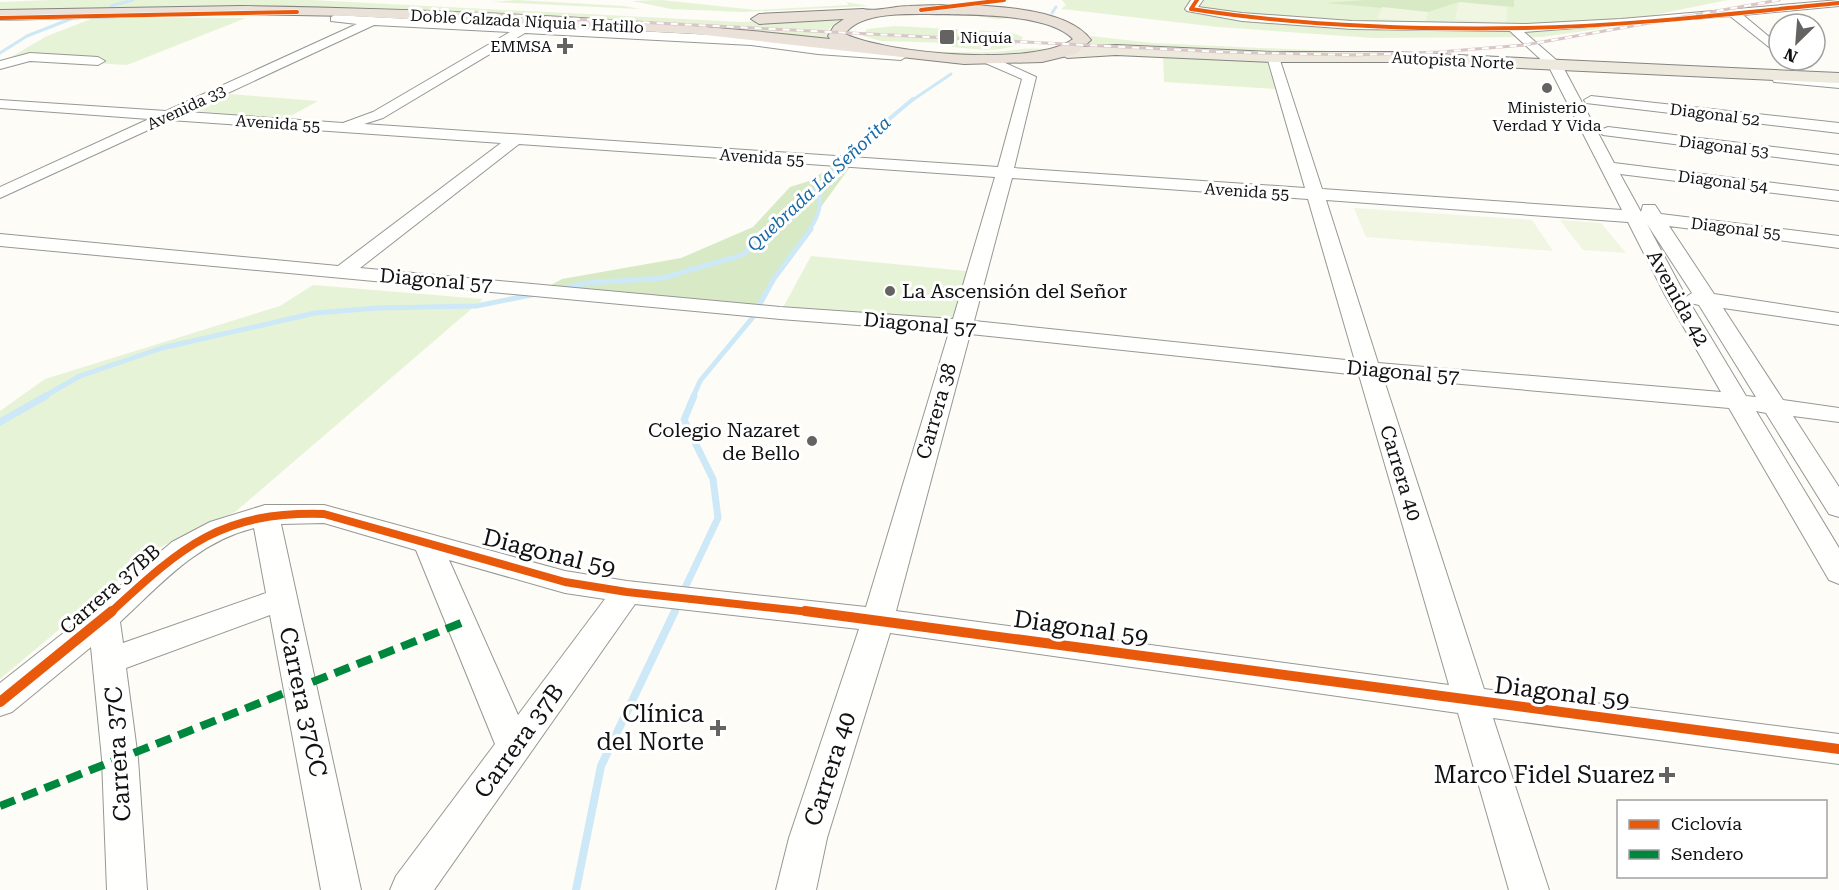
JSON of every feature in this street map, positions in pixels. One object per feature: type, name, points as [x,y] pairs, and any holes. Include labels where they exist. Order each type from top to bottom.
[{"type":"highway","name":"Doble Calzada Niquia - Hatillo","points":[[382,0],[741,19],[897,11]]},
{"type":"highway","points":[[921,10],[1002,13],[1041,20],[1072,30],[1083,40],[1078,47],[1067,52],[1031,58],[980,59],[872,49],[845,42],[836,36],[837,31],[863,17],[897,11],[1004,0]]},
{"type":"highway","points":[[1029,2],[1029,8],[1041,20]]},
{"type":"highway","name":"Doble Calzada Niquia - Hatillo","points":[[0,15],[290,10],[727,32],[872,49]]},
{"type":"highway","points":[[290,10],[335,18]]},
{"type":"highway","points":[[455,17],[506,28]]},
{"type":"highway","points":[[576,32],[652,27]]},
{"type":"main road","name":"Autopista Norte","points":[[1072,30],[1131,40],[1273,57],[1393,57],[1767,71]]},
{"type":"main road","name":"Autopista Norte","points":[[1067,52],[1212,49],[1559,63],[1839,78]]},
{"type":"main road","name":"Autopista Norte","points":[[1803,72],[1839,73]]},
{"type":"street","points":[[1197,0],[1191,9],[1242,17],[1415,27],[1519,28],[1835,4]]},
{"type":"street","points":[[1733,13],[1767,41]]},
{"type":"street","points":[[335,18],[751,41],[818,50],[980,59]]},
{"type":"street","name":"Avenida 33","points":[[0,193],[372,20]]},
{"type":"street","name":"Avenida 42","points":[[1519,28],[1559,63],[1586,91],[1608,132],[1616,168],[1633,217],[1675,295],[1737,401],[1829,542],[1839,573]]},
{"type":"street","points":[[339,128],[378,115],[523,29]]},
{"type":"street","points":[[0,65],[30,57],[98,61]]},
{"type":"street","name":"Carrera 40","points":[[1273,57],[1529,890]]},
{"type":"street","name":"Carrera 38","points":[[873,635],[1004,175],[1029,77],[980,59]]},
{"type":"street","name":"Avenida 42","points":[[1559,63],[1591,130],[1616,168],[1655,219],[1839,508]]},
{"type":"street","points":[[1722,73],[1839,84]]},
{"type":"street","name":"Diagonal 52","points":[[1586,91],[1839,128]]},
{"type":"street","name":"Avenida 55","points":[[0,104],[1633,217]]},
{"type":"street","points":[[368,129],[378,115]]},
{"type":"street","name":"Diagonal 53","points":[[1608,132],[1839,160]]},
{"type":"street","points":[[344,271],[515,140]]},
{"type":"street","name":"Diagonal 54","points":[[1616,168],[1839,196]]},
{"type":"street","name":"Diagonal 55","points":[[1633,217],[1839,242]]},
{"type":"street","name":"Diagonal 57","points":[[0,240],[780,313],[960,326],[1369,369],[1737,401],[1839,416]]},
{"type":"street","points":[[1675,295],[1839,319]]},
{"type":"street","name":"Carrera 37BB","points":[[0,702],[104,618],[165,561],[191,544],[226,526],[265,514],[297,512],[324,514]]},
{"type":"street","name":"Carrera 37CC","points":[[265,514],[341,890]]},
{"type":"street","name":"Diagonal 59","points":[[324,514],[565,582],[627,592],[700,598],[873,635],[1471,701],[1839,749]]},
{"type":"street","points":[[426,541],[515,749]]},
{"type":"street","name":"Carrera 37B","points":[[410,890],[515,749],[627,592]]},
{"type":"street","points":[[111,660],[282,599]]},
{"type":"street","name":"Carrera 37C","points":[[104,618],[111,660],[120,759],[127,890]]},
{"type":"street","name":"Carrera 40","points":[[796,890],[808,838],[873,635]]},
{"type":"green space","points":[[311,0],[742,22],[857,15],[832,26],[826,32],[833,42],[355,10],[0,14],[0,2]]},
{"type":"green space","points":[[516,0],[624,6],[640,9],[492,2]]},
{"type":"green space","points":[[661,0],[756,10],[849,5],[846,2],[868,6],[744,12],[671,9],[632,1]]},
{"type":"green space","points":[[1062,0],[1728,0],[1629,20],[1598,29],[1542,37],[1373,38],[1218,27],[1061,9],[1066,5]]},
{"type":"green space","points":[[1365,0],[1514,0],[1514,7],[1459,2],[1428,12],[1325,3]]},
{"type":"green space","points":[[1459,2],[1507,7],[1506,24],[1455,19]]},
{"type":"green space","points":[[1382,7],[1428,12],[1425,24],[1377,18]]},
{"type":"green space","points":[[936,11],[965,12],[1008,18],[996,19],[926,12],[882,16],[893,12]]},
{"type":"green space","points":[[96,17],[246,18],[127,65],[9,58],[47,36]]},
{"type":"green space","points":[[861,22],[854,25],[847,35],[858,41],[894,48],[959,52],[1046,49],[1002,54],[942,54],[885,49],[861,43],[845,36],[849,26]]},
{"type":"green space","points":[[895,26],[1010,32],[1023,37],[1021,41],[1006,48],[987,50],[951,47],[953,43],[881,41],[863,36],[867,29]]},
{"type":"green space","points":[[1091,36],[1152,43],[1441,56],[1076,51],[1086,47]]},
{"type":"green space","points":[[1163,55],[1267,61],[1275,89],[1164,82]]},
{"type":"green space","points":[[229,94],[318,101],[287,118],[194,111]]},
{"type":"green space","points":[[833,166],[850,167],[821,207],[817,220],[773,280],[756,311],[542,290],[562,279],[681,258],[753,227],[790,187],[809,181]]},
{"type":"green space","points":[[1354,208],[1532,220],[1553,251],[1366,237]]},
{"type":"green space","points":[[1560,220],[1601,223],[1626,253],[1583,250]]},
{"type":"green space","points":[[811,256],[976,272],[960,326],[780,313]]},
{"type":"green space","points":[[313,285],[483,299],[235,512],[154,550],[0,679],[0,411],[45,379],[280,306]]},
{"type":"waterway","points":[[111,6],[133,0]]},
{"type":"waterway","name":"Quebrada La Señorita","points":[[1052,13],[1056,7]]},
{"type":"waterway","points":[[0,53],[27,36],[73,18]]},
{"type":"waterway","name":"Quebrada La Señorita","points":[[911,101],[951,74]]},
{"type":"waterway","name":"Quebrada La Señorita","points":[[772,230],[882,125],[913,99]]},
{"type":"waterway","points":[[809,230],[819,210],[819,187]]},
{"type":"waterway","name":"Quebrada La Señorita","points":[[569,287],[587,283],[663,278],[742,255],[774,229]]},
{"type":"waterway","points":[[760,304],[773,280],[811,229]]},
{"type":"waterway","name":"Quebrada La Señorita","points":[[43,397],[80,376],[162,348],[315,313],[378,308],[476,306],[531,295]]},
{"type":"waterway","points":[[693,397],[700,381],[753,317]]},
{"type":"waterway","name":"Quebrada La Señorita","points":[[0,422],[46,396]]},
{"type":"waterway","points":[[683,592],[718,518],[713,479],[684,420],[694,396]]},
{"type":"waterway","points":[[674,613],[679,602]]},
{"type":"waterway","points":[[576,890],[601,766],[675,611]]},
{"type":"railway","points":[[461,13],[1222,52],[1352,55],[1439,52],[1525,45],[1779,0]]},
{"type":"marked path","points":[[0,806],[461,623]]},
{"type":"cycle path","points":[[921,10],[1004,0]]},
{"type":"cycle path","points":[[1197,0],[1191,9],[1242,17],[1352,25],[1526,28],[1621,23],[1839,3]]},
{"type":"cycle path","points":[[0,18],[297,12]]},
{"type":"cycle path","points":[[0,702],[91,629],[157,569],[183,549],[201,538],[240,522],[260,517],[302,513],[324,514],[565,582],[627,592],[850,616],[1292,678],[1839,749]]},
{"type":"place","name":"Niquía","points":[[947,37]]},
{"type":"place","name":"EMMSA","points":[[565,46]]},
{"type":"place","name":"Ministerio Verdad Y Vida","points":[[1547,88]]},
{"type":"place","name":"La Ascensión del Señor","points":[[890,291]]},
{"type":"place","name":"Colegio Nazaret de Bello","points":[[812,441]]},
{"type":"place","name":"Clínica del Norte","points":[[718,728]]},
{"type":"place","name":"Marco Fidel Suarez","points":[[1667,775]]}]
